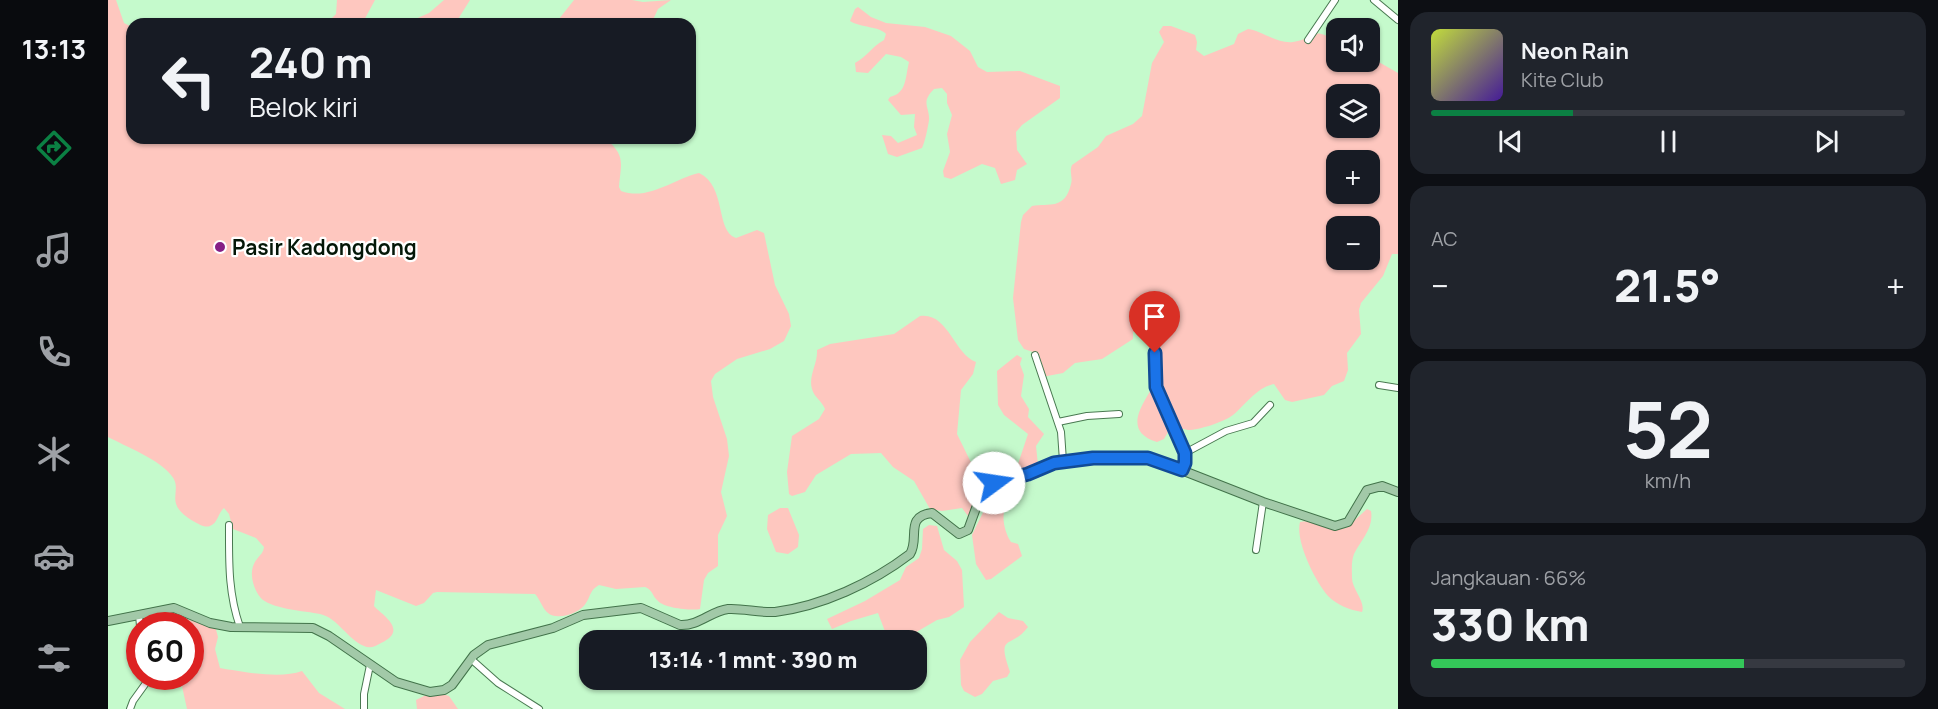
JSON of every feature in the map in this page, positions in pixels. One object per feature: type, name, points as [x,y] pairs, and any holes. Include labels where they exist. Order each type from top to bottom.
[{"type":"main road","points":[[204,620],[240,627],[313,628],[329,636],[396,682],[430,692],[444,690],[452,685],[471,659],[488,645],[553,628],[583,615],[641,608],[680,625],[686,625],[694,624],[728,609],[772,612],[824,600],[844,592],[910,554],[914,547],[914,526],[923,515],[932,513],[958,533],[963,534],[968,530],[980,497],[987,488],[998,481],[1028,474],[1063,461],[1148,458],[1324,524],[1339,526],[1348,522],[1367,490],[1382,486],[1398,492]]},
{"type":"main road","points":[[154,612],[174,608],[184,612]]},
{"type":"main road","points":[[108,621],[126,618]]},
{"type":"street","points":[[1308,40],[1335,0]]},
{"type":"street","points":[[1374,0],[1398,20]]},
{"type":"street","points":[[1155,353],[1156,387],[1185,453],[1182,470]]},
{"type":"street","points":[[1035,356],[1058,422],[1063,461]]},
{"type":"street","points":[[1379,385],[1398,388]]},
{"type":"street","points":[[1185,453],[1226,431],[1252,423],[1270,405]]},
{"type":"street","points":[[1058,422],[1087,416],[1119,414]]},
{"type":"street","points":[[1256,550],[1263,502]]},
{"type":"street","points":[[229,525],[229,579],[233,605],[240,627]]},
{"type":"street","points":[[471,659],[498,683],[539,709]]},
{"type":"street","points":[[364,709],[364,694],[370,665]]},
{"type":"street","points":[[130,709],[141,690]]},
{"type":"shaded area","points":[[108,0],[116,0],[126,24],[126,144],[612,144],[621,160],[619,187],[621,191],[641,193],[651,191],[699,173],[708,179],[714,188],[725,227],[730,234],[736,238],[757,230],[764,233],[775,285],[789,314],[791,326],[784,341],[770,349],[737,359],[715,374],[711,381],[713,397],[727,439],[729,456],[721,492],[727,516],[718,535],[718,566],[708,573],[704,580],[700,609],[696,610],[661,603],[645,587],[616,589],[599,585],[592,591],[583,607],[563,616],[548,613],[535,594],[437,592],[433,593],[424,603],[416,606],[376,590],[374,606],[391,623],[393,633],[375,646],[364,646],[352,639],[326,616],[279,607],[260,597],[253,583],[252,573],[254,563],[264,547],[256,538],[233,529],[229,514],[224,508],[215,523],[210,526],[193,521],[178,508],[175,481],[166,469],[108,437]]},
{"type":"shaded area","points":[[337,0],[375,0],[365,18],[332,18],[336,14]]},
{"type":"shaded area","points":[[444,0],[470,0],[459,18],[418,18],[429,13]]},
{"type":"shaded area","points":[[574,0],[643,2],[671,0],[658,9],[654,18],[560,18]]},
{"type":"shaded area","points":[[858,7],[871,17],[886,23],[925,27],[951,36],[970,51],[978,67],[987,72],[1020,71],[1060,86],[1060,98],[1022,125],[1016,132],[1017,150],[1027,164],[1017,170],[1015,180],[1001,184],[995,168],[982,164],[951,179],[944,177],[943,171],[950,152],[947,134],[952,115],[947,103],[947,94],[942,88],[934,89],[927,98],[929,120],[922,148],[897,157],[888,154],[882,135],[891,136],[898,143],[917,135],[914,127],[915,114],[901,115],[888,100],[900,92],[906,79],[909,62],[901,57],[886,54],[868,73],[856,72],[855,63],[884,40],[886,34],[883,31],[850,21]]},
{"type":"shaded area","points":[[1163,26],[1171,26],[1195,35],[1196,50],[1204,56],[1234,44],[1238,34],[1248,29],[1287,42],[1300,40],[1317,33],[1326,35],[1326,72],[1380,72],[1380,63],[1398,73],[1398,254],[1392,254],[1383,276],[1361,303],[1359,310],[1361,334],[1347,353],[1348,370],[1344,381],[1332,386],[1324,395],[1292,402],[1285,400],[1274,384],[1257,392],[1229,418],[1193,430],[1174,427],[1164,439],[1157,442],[1145,436],[1139,429],[1137,421],[1158,376],[1161,362],[1159,340],[1152,329],[1146,325],[1133,332],[1133,339],[1102,359],[1075,363],[1063,373],[1042,377],[1039,354],[1024,349],[1018,340],[1013,298],[1023,215],[1032,206],[1061,202],[1071,184],[1072,165],[1098,147],[1106,136],[1133,124],[1142,116],[1152,63],[1164,42],[1159,32]]},
{"type":"shaded area","points":[[920,316],[930,316],[937,320],[968,358],[976,362],[973,374],[961,390],[957,434],[983,487],[968,516],[962,508],[942,511],[930,509],[914,481],[893,467],[881,453],[851,454],[816,475],[805,492],[792,496],[789,494],[787,472],[792,436],[819,419],[825,409],[813,392],[811,384],[817,350],[830,344],[894,334]]},
{"type":"shaded area","points":[[1017,355],[1022,358],[1020,364],[1024,375],[1021,396],[1029,409],[1028,417],[1044,434],[1036,446],[1038,465],[1015,473],[1028,434],[1004,415],[998,405],[997,371]]},
{"type":"shaded area","points":[[1004,487],[1007,488],[1009,495],[1004,512],[1005,528],[1011,542],[1018,544],[1022,556],[991,579],[986,580],[976,564],[972,535],[990,498]]},
{"type":"shaded area","points":[[780,508],[788,508],[799,535],[798,547],[788,554],[776,552],[767,529],[768,515]]},
{"type":"shaded area","points":[[1367,509],[1371,511],[1371,523],[1352,560],[1353,582],[1362,604],[1362,612],[1348,608],[1328,596],[1307,560],[1299,530],[1300,522],[1306,521],[1346,528]]},
{"type":"shaded area","points":[[929,525],[937,526],[944,550],[957,561],[962,570],[964,607],[949,617],[937,620],[920,630],[884,630],[878,613],[832,629],[827,619],[865,601],[900,580],[906,567],[919,558],[923,529]]},
{"type":"shaded area","points":[[999,612],[1008,618],[1023,621],[1028,627],[1005,646],[1010,672],[1007,677],[993,681],[982,694],[975,697],[964,691],[961,685],[960,660],[970,642]]},
{"type":"shaded area","points":[[204,623],[215,626],[218,637],[215,649],[220,668],[273,675],[302,671],[319,693],[345,709],[187,709],[183,690],[204,690]]},
{"type":"shaded area","points":[[426,695],[449,696],[458,709],[417,709],[416,700]]},
{"type":"place","name":"Pasir Kadongdong","points":[[220,247]]},
{"type":"route","points":[[994,483],[1028,474],[1054,463],[1093,458],[1148,458],[1182,470],[1186,458],[1185,453],[1156,387],[1155,353]]}]
